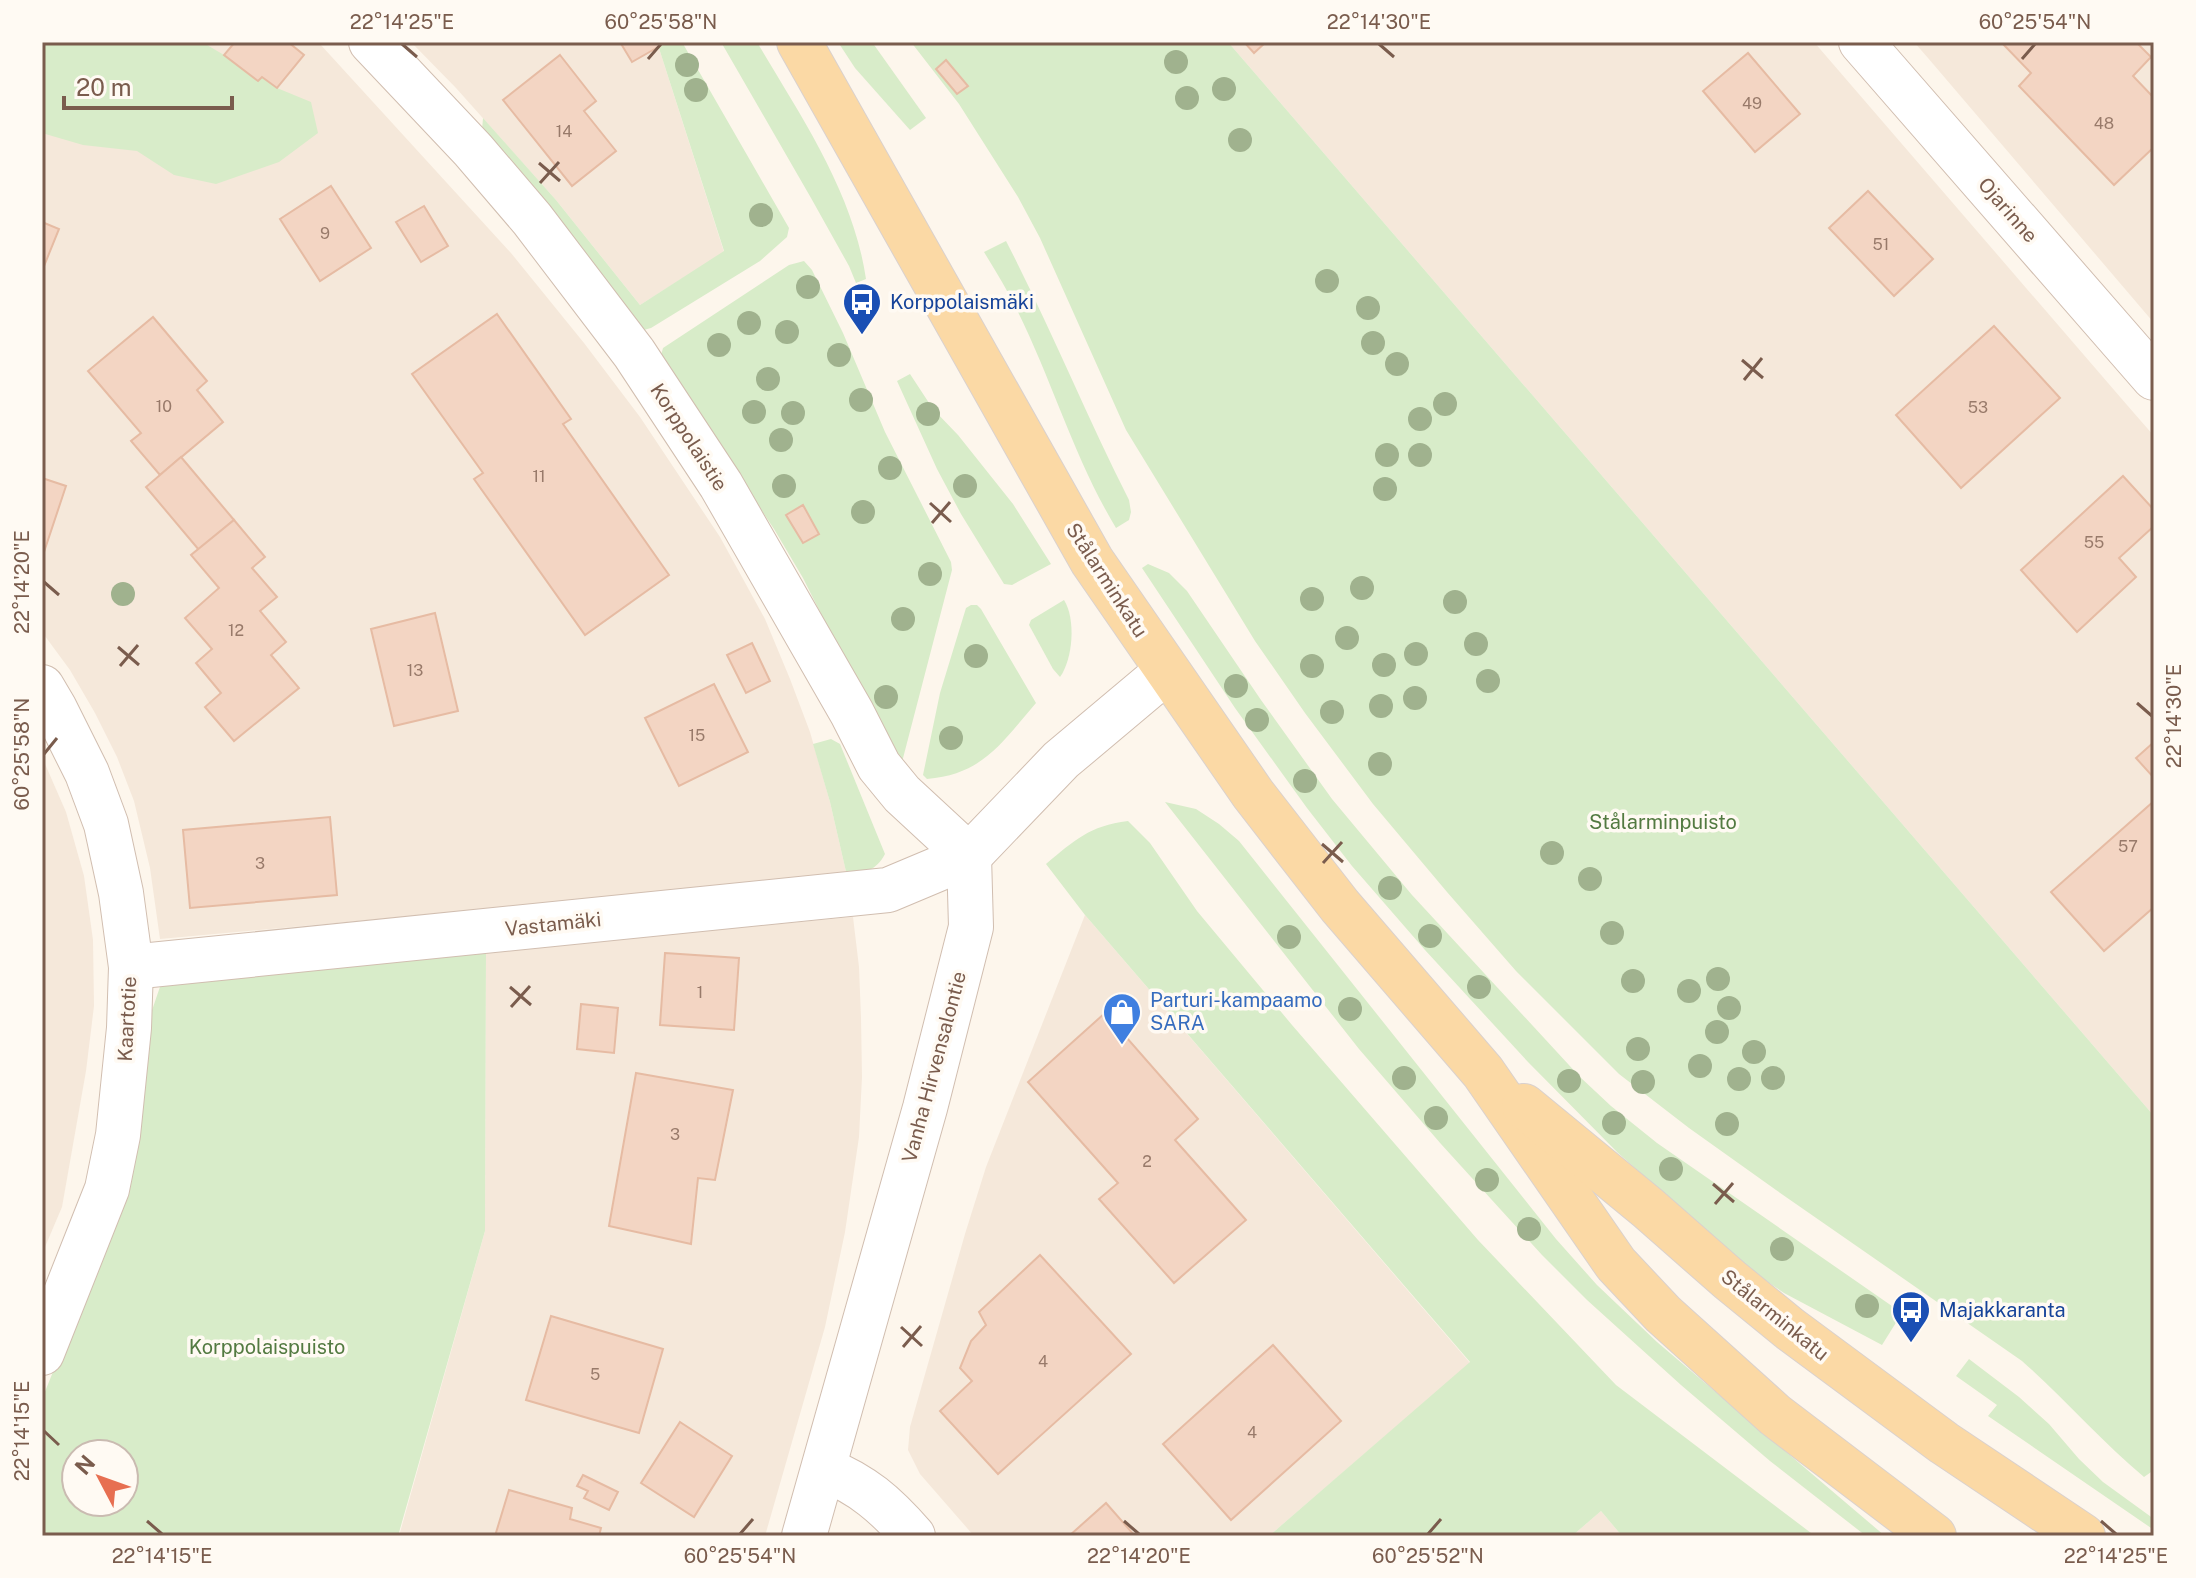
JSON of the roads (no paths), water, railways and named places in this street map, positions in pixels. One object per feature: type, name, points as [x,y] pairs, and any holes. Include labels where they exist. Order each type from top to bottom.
[{"type":"main road","name":"Stålarminkatu","points":[[799,42],[1092,561],[1253,794],[1330,894],[1483,1072],[1616,1264],[1663,1314],[1775,1415],[1934,1536]]},
{"type":"main road","name":"Stålarminkatu","points":[[1483,1072],[1790,1329],[1944,1443],[2083,1536]]},
{"type":"street","name":"Korppolaistie","points":[[371,42],[522,207],[634,353],[721,485],[852,713],[879,766],[902,794],[969,856]]},
{"type":"street","name":"Ojarinne","points":[[1861,42],[2154,378]]},
{"type":"street","points":[[969,856],[1061,760],[1167,671]]},
{"type":"street","name":"Kaartotie","points":[[42,687],[87,773],[106,824],[121,893],[131,967],[129,1028],[119,1120],[107,1189],[42,1353]]},
{"type":"street","name":"Vastamäki","points":[[131,967],[888,890],[969,856]]},
{"type":"street","name":"Vanha Hirvensalontie","points":[[804,1536],[925,1108],[971,927],[969,856]]},
{"type":"street","points":[[824,1469],[850,1480],[887,1507],[913,1536]]},
{"type":"place","name":"Korppolaismäki","points":[[862,336]]},
{"type":"place","name":"Parturi-kampaamo SARA","points":[[1122,1046]]},
{"type":"place","name":"Majakkaranta","points":[[1911,1344]]},
{"type":"park label","name":"Stålarminpuisto","points":[[1663,822]]},
{"type":"park label","name":"Korppolaispuisto","points":[[267,1347]]}]
